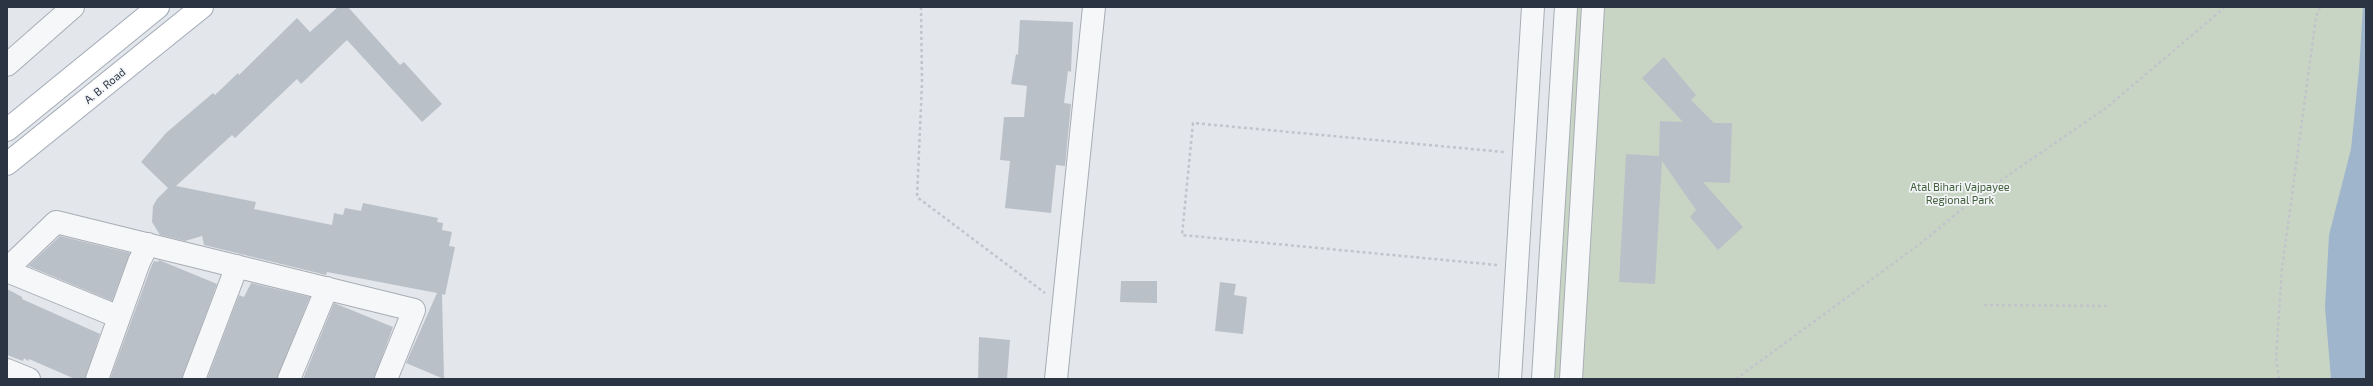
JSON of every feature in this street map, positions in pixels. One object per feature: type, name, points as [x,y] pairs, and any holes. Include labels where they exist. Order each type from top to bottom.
[{"type":"main road","points":[[7,130],[158,7]]},
{"type":"main road","name":"A. B. Road","points":[[7,164],[202,7]]},
{"type":"street","points":[[7,65],[73,7]]},
{"type":"street","points":[[1056,379],[1094,7]]},
{"type":"street","points":[[1510,379],[1533,7]]},
{"type":"street","points":[[1543,379],[1566,7]]},
{"type":"street","points":[[1571,379],[1593,7]]},
{"type":"street","points":[[119,316],[7,270],[56,222],[414,310],[386,379]]},
{"type":"street","points":[[97,379],[119,316],[148,244]]},
{"type":"street","points":[[194,379],[237,266]]},
{"type":"street","points":[[289,379],[327,288]]},
{"type":"street","points":[[7,370],[29,379]]},
{"type":"path","points":[[921,7],[922,84],[917,197],[1063,306]]},
{"type":"path","points":[[2279,379],[2276,358],[2282,269],[2316,17],[2320,7]]},
{"type":"path","points":[[1736,379],[1921,243],[1978,196],[2106,108],[2224,8]]},
{"type":"path","points":[[1517,266],[1182,236],[1194,123],[1524,154]]},
{"type":"path","points":[[1984,305],[2108,306]]},
{"type":"green space","name":"Atal Bihari Vajpayee Regional Park","points":[[1564,7],[2366,7],[2366,379],[1542,379]]},
{"type":"water","points":[[2363,7],[2366,7],[2366,379],[2331,379],[2325,307],[2329,235],[2351,149],[2359,70]]},
{"type":"building","points":[[338,7],[348,7],[400,65],[404,62],[442,104],[422,122],[347,40],[301,84],[297,79],[235,138],[232,135],[176,186],[256,202],[254,209],[332,225],[334,213],[343,215],[345,208],[361,211],[363,203],[438,218],[437,222],[443,223],[442,230],[452,232],[449,246],[455,247],[445,295],[442,294],[444,379],[406,363],[437,293],[327,272],[326,275],[204,245],[202,236],[185,241],[160,235],[152,222],[153,206],[157,199],[168,188],[141,162],[166,133],[213,93],[215,95],[238,73],[239,75],[297,18],[310,32]]},
{"type":"building","points":[[1020,20],[1073,22],[1071,72],[1068,71],[1064,103],[1071,104],[1065,166],[1056,165],[1051,213],[1005,208],[1010,161],[1000,160],[1004,117],[1024,117],[1027,86],[1011,84],[1016,54],[1018,55]]},
{"type":"building","points":[[1664,57],[1696,95],[1691,100],[1714,123],[1732,123],[1730,183],[1703,182],[1743,227],[1718,250],[1690,217],[1696,210],[1662,161],[1655,284],[1619,282],[1626,154],[1659,156],[1660,121],[1683,122],[1642,78]]},
{"type":"building","points":[[60,236],[130,253],[112,301],[28,266]]},
{"type":"building","points":[[159,260],[217,284],[182,379],[110,379],[151,267],[154,261],[158,262]]},
{"type":"building","points":[[1121,281],[1157,281],[1157,303],[1120,302]]},
{"type":"building","points":[[1220,282],[1236,284],[1234,295],[1247,297],[1243,334],[1215,331]]},
{"type":"building","points":[[251,283],[310,297],[277,379],[207,379],[239,295],[244,297]]},
{"type":"building","points":[[7,289],[22,297],[22,299],[100,334],[85,379],[75,379],[29,359],[28,361],[24,358],[23,361],[7,355]]},
{"type":"building","points":[[334,303],[393,327],[374,379],[303,379]]},
{"type":"building","points":[[979,337],[1010,340],[1007,379],[978,379]]}]
